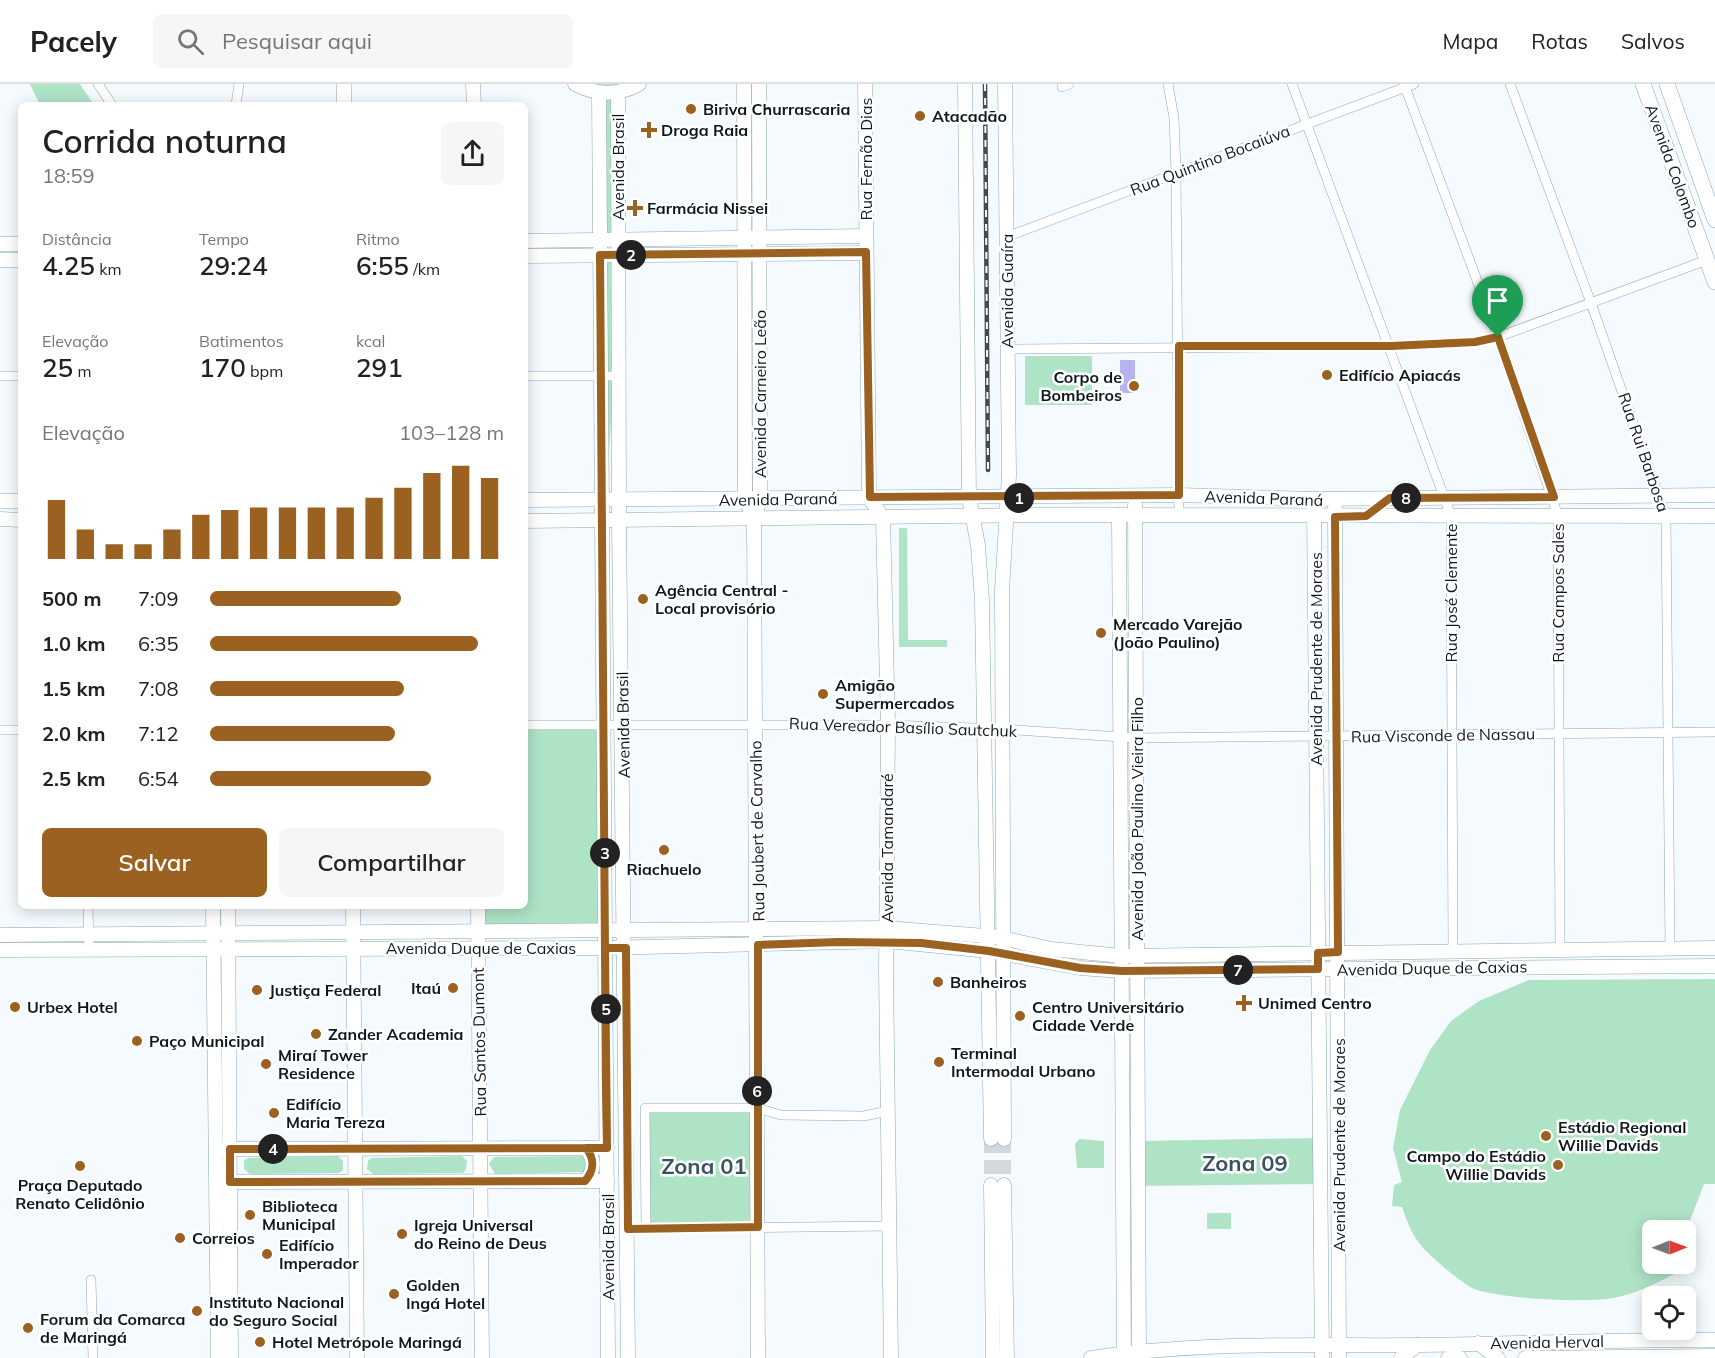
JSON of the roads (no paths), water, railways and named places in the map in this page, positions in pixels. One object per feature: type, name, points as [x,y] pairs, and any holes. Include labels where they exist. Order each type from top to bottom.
[{"type":"main road","points":[[344,84],[344,102]]},
{"type":"main road","points":[[473,84],[474,102]]},
{"type":"main road","points":[[575,84],[599,93],[618,92],[639,84]]},
{"type":"main road","name":"Avenida Carneiro Leão","points":[[744,84],[745,500],[754,519]]},
{"type":"main road","name":"Avenida Carneiro Leão","points":[[754,519],[760,500],[759,84]]},
{"type":"main road","name":"Rua Fernão Dias","points":[[865,84],[870,497]]},
{"type":"main road","points":[[965,84],[969,498],[982,601],[995,937],[998,1139]]},
{"type":"main road","name":"Avenida Guaíra","points":[[995,937],[1002,729],[1002,590],[1008,497],[1005,84]]},
{"type":"main road","name":"Avenida Colombo","points":[[1666,84],[1715,220]]},
{"type":"main road","points":[[1646,91],[1663,120],[1668,124],[1680,123]]},
{"type":"main road","name":"Avenida Colombo","points":[[1646,91],[1715,282]]},
{"type":"main road","name":"Avenida Brasil","points":[[618,92],[619,520],[626,932],[628,1358]]},
{"type":"main road","name":"Avenida Brasil","points":[[599,93],[608,1358]]},
{"type":"main road","points":[[1665,147],[1680,145],[1701,181]]},
{"type":"main road","points":[[745,152],[759,152]]},
{"type":"main road","points":[[528,241],[866,236]]},
{"type":"main road","points":[[0,244],[18,244]]},
{"type":"main road","points":[[528,256],[866,252]]},
{"type":"main road","points":[[0,260],[18,260]]},
{"type":"main road","name":"Avenida João Paulino Vieira Filho","points":[[1135,495],[1139,1355]]},
{"type":"main road","name":"Avenida Paraná","points":[[528,500],[1068,498],[1179,495],[1314,500],[1715,495]]},
{"type":"main road","points":[[870,497],[883,518]]},
{"type":"main road","points":[[1208,514],[1235,497]]},
{"type":"main road","points":[[1581,516],[1605,497]]},
{"type":"main road","points":[[799,519],[822,498]]},
{"type":"main road","points":[[918,498],[936,517]]},
{"type":"main road","points":[[1048,515],[1068,498]]},
{"type":"main road","points":[[1366,516],[1390,498]]},
{"type":"main road","points":[[1499,498],[1523,516]]},
{"type":"main road","points":[[689,499],[709,519]]},
{"type":"main road","name":"Avenida Prudente de Moraes","points":[[1335,499],[1340,1351]]},
{"type":"main road","points":[[545,500],[575,520]]},
{"type":"main road","name":"Avenida Prudente de Moraes","points":[[1314,500],[1322,1358]]},
{"type":"main road","points":[[0,501],[18,501]]},
{"type":"main road","name":"Avenida Paraná","points":[[528,521],[1135,514],[1335,517],[1715,516]]},
{"type":"main road","name":"Avenida João Paulino Vieira Filho","points":[[1119,515],[1124,1355]]},
{"type":"main road","name":"Avenida Tamandaré","points":[[883,518],[888,725],[887,935],[891,1358]]},
{"type":"main road","points":[[0,519],[18,520]]},
{"type":"main road","name":"Rua Joubert de Carvalho","points":[[754,519],[758,929],[758,1358]]},
{"type":"main road","points":[[213,909],[223,1149]]},
{"type":"main road","points":[[218,1358],[228,909]]},
{"type":"main road","points":[[353,909],[357,1358]]},
{"type":"main road","name":"Rua Santos Dumont","points":[[478,909],[482,1358]]},
{"type":"main road","points":[[690,946],[720,929]]},
{"type":"main road","points":[[809,929],[838,942]]},
{"type":"main road","name":"Avenida Duque de Caxias","points":[[0,935],[809,929],[887,935],[959,933],[995,937],[1051,949],[1121,956],[1715,948]]},
{"type":"main road","points":[[400,948],[423,932]]},
{"type":"main road","points":[[531,932],[557,948]]},
{"type":"main road","points":[[281,933],[305,949]]},
{"type":"main road","points":[[938,945],[959,933]]},
{"type":"main road","points":[[152,950],[179,934]]},
{"type":"main road","points":[[18,935],[43,950]]},
{"type":"main road","name":"Avenida Duque de Caxias","points":[[0,950],[626,948],[838,942],[887,935],[1080,968],[1122,971],[1715,966]]},
{"type":"main road","points":[[1051,949],[1080,968]]},
{"type":"main road","points":[[585,1181],[591,1174],[593,1163],[586,1148]]},
{"type":"main road","points":[[223,1149],[607,1148]]},
{"type":"main road","points":[[223,1182],[607,1181]]},
{"type":"main road","points":[[223,1182],[231,1358]]},
{"type":"main road","points":[[993,1358],[998,1185],[1007,1358]]},
{"type":"main road","name":"Avenida Herval","points":[[1091,1358],[1227,1347],[1322,1343],[1340,1351],[1478,1343],[1715,1340]]},
{"type":"main road","points":[[1583,1357],[1596,1342]]},
{"type":"main road","points":[[1478,1343],[1498,1358]]},
{"type":"main road","points":[[1401,1358],[1418,1345]]},
{"type":"main road","points":[[1227,1347],[1239,1358]]},
{"type":"main road","name":"Avenida Herval","points":[[1525,1358],[1715,1356]]},
{"type":"main road","points":[[1451,1358],[1460,1358]]},
{"type":"street","points":[[98,84],[110,102]]},
{"type":"street","points":[[236,102],[239,84]]},
{"type":"street","points":[[1168,84],[1174,118],[1176,172],[1179,514]]},
{"type":"street","name":"Rua José Clemente","points":[[1292,84],[1391,346],[1451,516],[1453,951]]},
{"type":"street","name":"Rua Rui Barbosa","points":[[1510,84],[1591,303],[1666,517],[1670,949]]},
{"type":"street","name":"Rua Quintino Bocaiúva","points":[[1006,237],[1408,85]]},
{"type":"street","name":"Rua Campos Sales","points":[[1408,85],[1554,497],[1558,516],[1560,950]]},
{"type":"street","points":[[1007,349],[1391,346],[1475,342],[1498,337],[1707,260]]},
{"type":"street","points":[[0,376],[18,376]]},
{"type":"street","points":[[528,376],[618,376]]},
{"type":"street","name":"Rua Vereador Basílio Sautchuk","points":[[528,726],[888,725],[986,728],[1136,738]]},
{"type":"street","points":[[0,730],[18,730]]},
{"type":"street","name":"Rua Visconde de Nassau","points":[[1136,738],[1715,732]]},
{"type":"street","points":[[88,909],[89,950]]},
{"type":"street","points":[[646,1229],[645,1108],[757,1108],[793,1115],[864,1116],[888,1111]]},
{"type":"street","points":[[628,1229],[889,1226]]},
{"type":"street","points":[[91,1280],[93,1358]]},
{"type":"tunnel","points":[[991,1139],[991,1185]]},
{"type":"tunnel","points":[[1004,1139],[1004,1185]]},
{"type":"railway","points":[[985,84],[988,470]]},
{"type":"place","name":"Biriva Churrascaria","points":[[691,109]]},
{"type":"place","name":"Atacadão","points":[[920,116]]},
{"type":"place","name":"Droga Raia","points":[[649,130]]},
{"type":"place","name":"Farmácia Nissei","points":[[635,208]]},
{"type":"place","name":"Edifício Apiacás","points":[[1327,375]]},
{"type":"place","name":"Corpo de Bombeiros","points":[[1134,386]]},
{"type":"place","name":"Agência Central - Local provisório","points":[[643,599]]},
{"type":"place","name":"Mercado Varejão (João Paulino)","points":[[1101,633]]},
{"type":"place","name":"Amigão Supermercados","points":[[823,694]]},
{"type":"place","name":"Riachuelo","points":[[664,850]]},
{"type":"place","name":"Banheiros","points":[[938,982]]},
{"type":"place","name":"Itaú","points":[[453,988]]},
{"type":"place","name":"Justiça Federal","points":[[257,990]]},
{"type":"place","name":"Unimed Centro","points":[[1244,1003]]},
{"type":"place","name":"Urbex Hotel","points":[[15,1007]]},
{"type":"place","name":"Centro Universitário Cidade Verde","points":[[1020,1016]]},
{"type":"place","name":"Zander Academia","points":[[316,1034]]},
{"type":"place","name":"Paço Municipal","points":[[137,1041]]},
{"type":"place","name":"Terminal Intermodal Urbano","points":[[939,1062]]},
{"type":"place","name":"Miraí Tower Residence","points":[[266,1064]]},
{"type":"place","name":"Edifício Maria Tereza","points":[[274,1113]]},
{"type":"place","name":"Estádio Regional Willie Davids","points":[[1546,1136]]},
{"type":"place","name":"Campo do Estádio Willie Davids","points":[[1558,1165]]},
{"type":"place","name":"Praça Deputado Renato Celidônio","points":[[80,1166]]},
{"type":"place","name":"Biblioteca Municipal","points":[[250,1215]]},
{"type":"place","name":"Igreja Universal do Reino de Deus","points":[[402,1234]]},
{"type":"place","name":"Correios","points":[[180,1238]]},
{"type":"place","name":"Edifício Imperador","points":[[267,1254]]},
{"type":"place","name":"Golden Ingá Hotel","points":[[394,1294]]},
{"type":"place","name":"Instituto Nacional do Seguro Social","points":[[197,1311]]},
{"type":"place","name":"Forum da Comarca de Maringá","points":[[28,1328]]},
{"type":"place","name":"Hotel Metrópole Maringá","points":[[260,1342]]},
{"type":"district","name":"Zona 09","points":[[1245,1163]]},
{"type":"district","name":"Zona 01","points":[[704,1166]]}]
